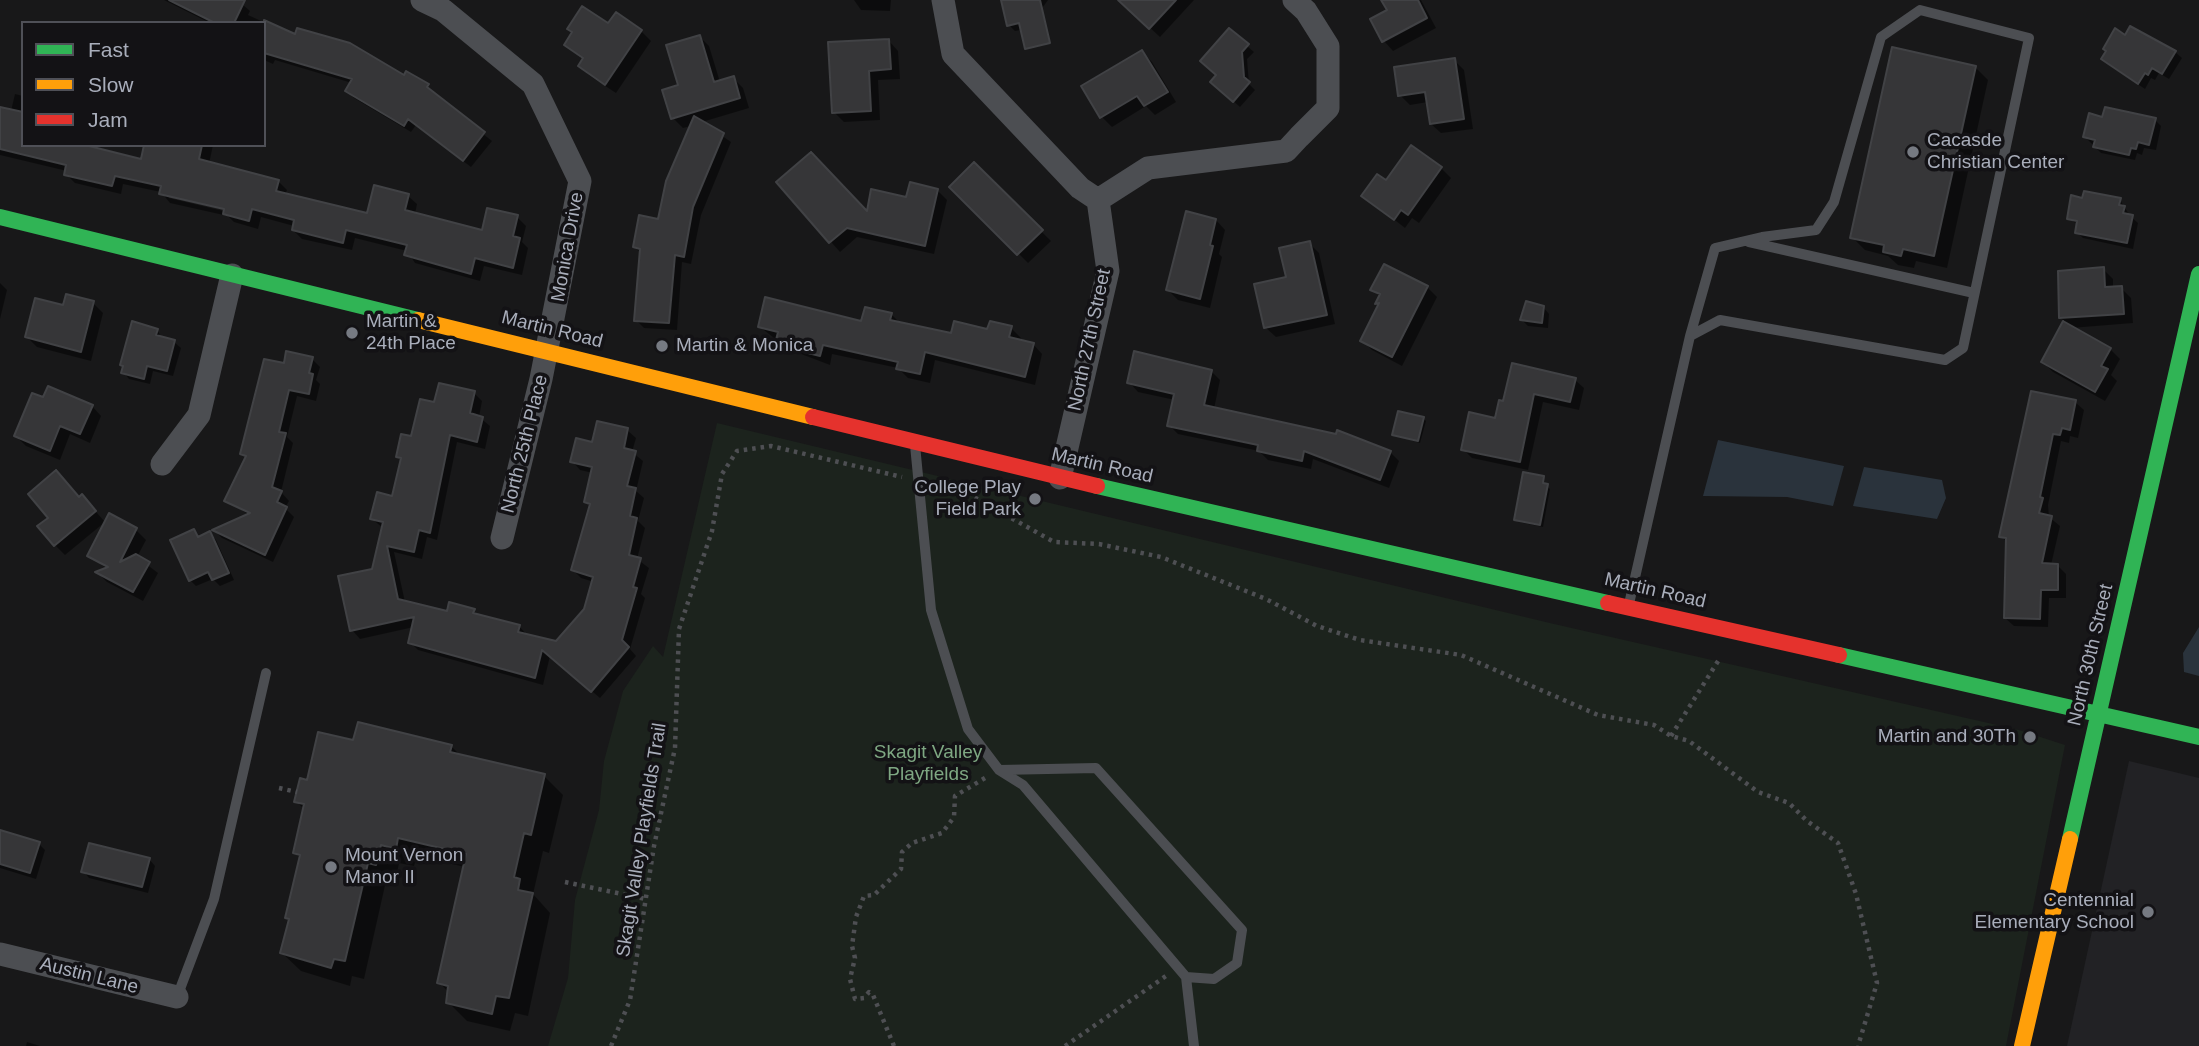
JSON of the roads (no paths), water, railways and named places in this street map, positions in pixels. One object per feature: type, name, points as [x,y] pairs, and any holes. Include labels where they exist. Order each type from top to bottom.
[{"type":"street","name":"Monica Drive","points":[[422,0],[443,10],[533,84],[580,181],[547,350]]},
{"type":"street","points":[[943,0],[953,54],[1080,188],[1098,200],[1148,168],[1286,151],[1328,108],[1328,46],[1306,11],[1294,0]]},
{"type":"street","name":"North 27th Street","points":[[1060,478],[1108,271],[1098,200]]},
{"type":"street","name":"Martin Road","points":[[0,217],[1060,478],[2199,737]]},
{"type":"street","name":"North 30th Street","points":[[2022,1046],[2199,274]]},
{"type":"street","points":[[162,464],[199,415],[232,275]]},
{"type":"street","name":"North 25th Place","points":[[502,538],[547,350]]},
{"type":"street","name":"Austin Lane","points":[[0,954],[177,998]]},
{"type":"lane","points":[[1628,607],[1690,336],[1715,248],[1816,230],[1833,202],[1881,37],[1920,10],[2029,38],[1963,348],[1945,360],[1720,320],[1690,336]]},
{"type":"lane","points":[[1745,241],[1975,293]]},
{"type":"lane","points":[[915,442],[931,610],[968,729],[999,770],[1023,785],[1186,977],[1194,1046]]},
{"type":"lane","points":[[177,998],[214,899],[266,673]]},
{"type":"lane","points":[[999,770],[1096,768],[1242,930],[1237,963],[1214,979],[1186,977]]},
{"type":"place","name":"Cacasde Christian Center","points":[[1913,152]]},
{"type":"place","name":"Martin & 24th Place","points":[[352,333]]},
{"type":"place","name":"Martin & Monica","points":[[662,346]]},
{"type":"place","name":"College Play Field Park","points":[[1035,499]]},
{"type":"place","name":"Martin and 30Th","points":[[2030,737]]},
{"type":"place","name":"Mount Vernon Manor II","points":[[331,867]]},
{"type":"place","name":"Centennial Elementary School","points":[[2148,912]]},
{"type":"park label","name":"Skagit Valley Playfields","points":[[928,764]]}]
